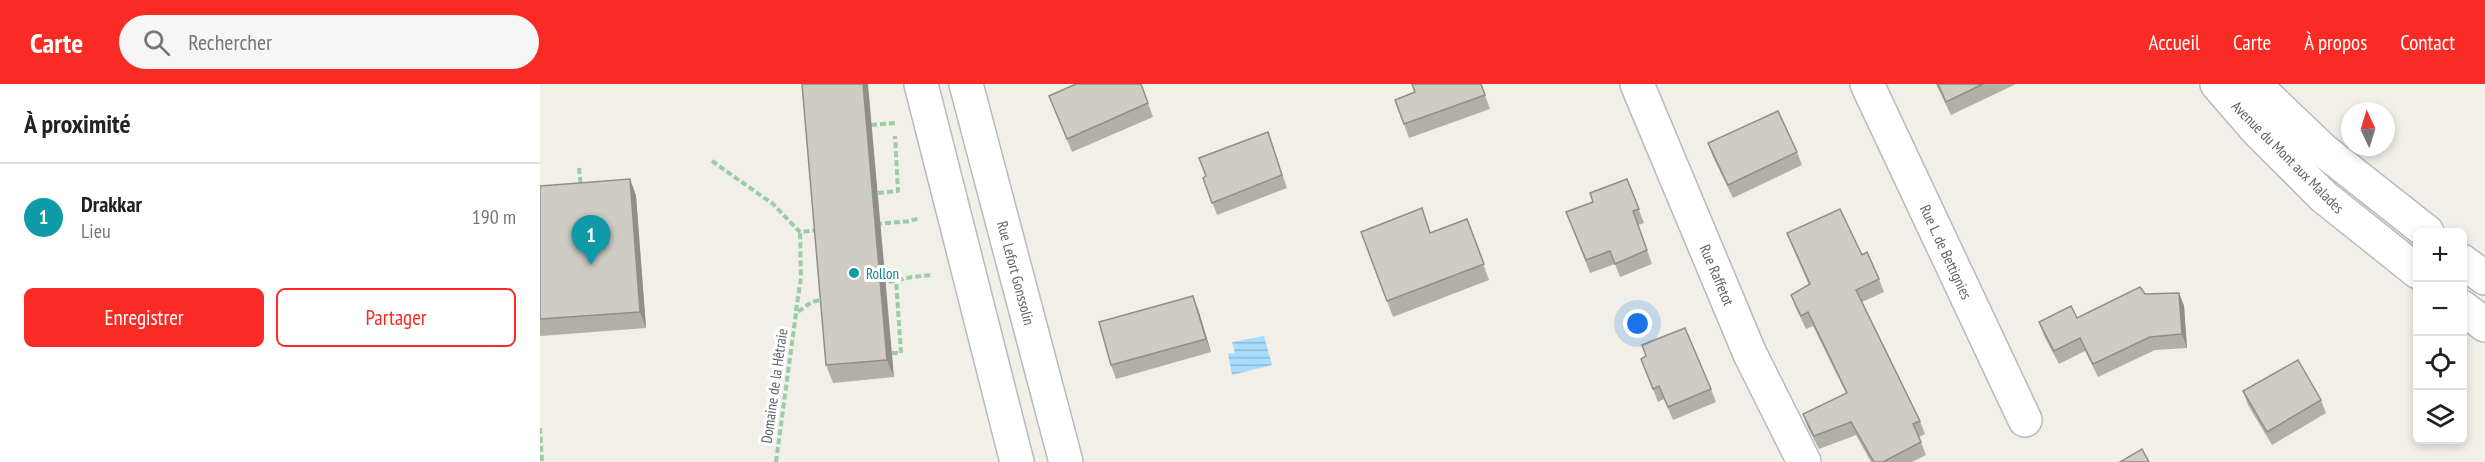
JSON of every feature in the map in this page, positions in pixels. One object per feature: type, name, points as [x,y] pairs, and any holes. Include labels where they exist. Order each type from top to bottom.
[{"type":"street","points":[[921,84],[1017,462]]},
{"type":"street","name":"Rue Lefort Gonssolin","points":[[966,84],[1066,462]]},
{"type":"street","name":"Rue Raffetot","points":[[1637,84],[1750,354],[1804,462]]},
{"type":"street","name":"Rue L. de Bettignies","points":[[1867,84],[2025,420]]},
{"type":"street","name":"Avenue du Mont aux Malades","points":[[2217,84],[2256,129],[2324,196],[2413,268]]},
{"type":"street","name":"Avenue du Mont aux Malades","points":[[2254,84],[2323,150],[2422,228]]},
{"type":"street","points":[[2467,264],[2485,278]]},
{"type":"street","points":[[2467,310],[2485,325]]},
{"type":"path","points":[[878,193],[898,191],[894,123]]},
{"type":"path","points":[[712,161],[773,204],[800,232],[822,229]]},
{"type":"path","points":[[579,168],[582,199]]},
{"type":"path","points":[[867,225],[911,221],[952,204]]},
{"type":"path","name":"Domaine de la Hêtraie","points":[[776,462],[801,278],[800,232]]},
{"type":"path","points":[[875,286],[912,277],[969,272]]},
{"type":"path","points":[[892,353],[901,353],[896,280]]},
{"type":"path","name":"Domaine de la Hêtraie","points":[[796,313],[812,302],[833,296]]},
{"type":"path","points":[[540,428],[542,462]]},
{"type":"water","points":[[1264,336],[1272,365],[1232,375],[1228,354],[1235,353],[1232,342]]},
{"type":"building","name":"Rollon","points":[[802,84],[863,84],[887,360],[826,365]]},
{"type":"building","points":[[1076,84],[1141,84],[1148,103],[1067,139],[1049,96]]},
{"type":"building","points":[[1412,84],[1481,84],[1485,95],[1404,124],[1395,100],[1415,92]]},
{"type":"building","points":[[1938,84],[1983,84],[1946,102]]},
{"type":"building","points":[[1778,111],[1797,152],[1728,185],[1708,143]]},
{"type":"building","points":[[1268,132],[1282,175],[1212,203],[1199,158]]},
{"type":"building","points":[[630,179],[640,312],[540,319],[540,186]]},
{"type":"building","points":[[1627,179],[1639,209],[1633,211],[1647,250],[1615,264],[1610,251],[1586,260],[1566,212],[1593,202],[1590,193]]},
{"type":"building","points":[[1422,208],[1430,233],[1467,219],[1484,264],[1387,301],[1361,232]]},
{"type":"building","points":[[1840,209],[1862,255],[1867,252],[1879,279],[1856,290],[1920,421],[1913,424],[1921,442],[1883,462],[1874,462],[1851,422],[1814,436],[1803,414],[1847,393],[1808,312],[1801,316],[1791,295],[1810,284],[1787,233]]},
{"type":"building","points":[[2140,287],[2145,294],[2179,293],[2182,334],[2150,337],[2093,364],[2080,338],[2054,351],[2039,322],[2071,306],[2077,318]]},
{"type":"building","points":[[1193,296],[1206,339],[1111,365],[1099,322]]},
{"type":"building","points":[[1685,328],[1711,389],[1668,407],[1659,386],[1653,389],[1641,359],[1646,356],[1642,345]]},
{"type":"building","points":[[2298,360],[2321,400],[2267,432],[2243,391]]},
{"type":"building","points":[[2142,449],[2149,462],[2120,462]]},
{"type":"place","name":"Drakkar","points":[[591,265]]},
{"type":"place","name":"Rollon","points":[[854,273]]}]
